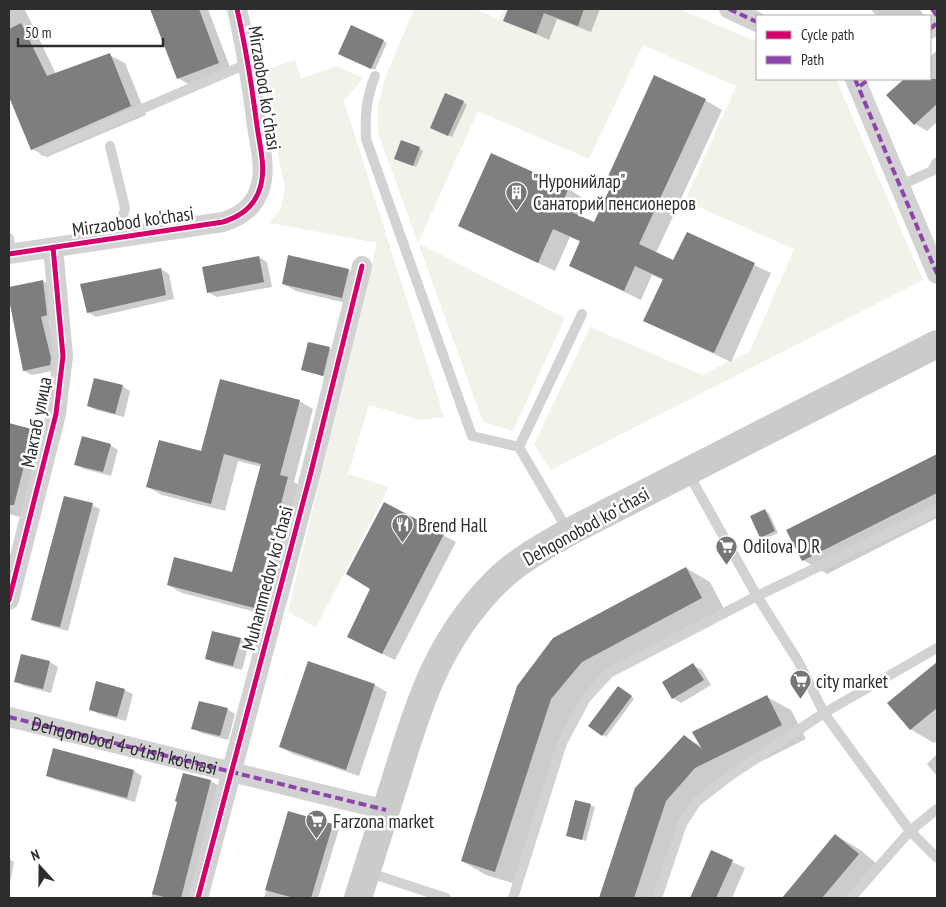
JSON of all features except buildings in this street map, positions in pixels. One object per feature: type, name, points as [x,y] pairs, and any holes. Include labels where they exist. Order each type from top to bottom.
[{"type":"main road","name":"Dehqonobod koʻchasi","points":[[358,898],[420,701],[432,673],[453,635],[495,583],[533,553],[569,532],[937,344]]},
{"type":"street","name":"Mirzaobod koʻchasi","points":[[237,9],[249,63],[263,172],[255,200]]},
{"type":"street","points":[[729,9],[756,22]]},
{"type":"street","points":[[932,9],[937,16]]},
{"type":"street","points":[[861,81],[937,274]]},
{"type":"street","name":"Mirzaobod ko'chasi","points":[[10,248],[53,247],[223,222],[242,214],[255,200]]},
{"type":"street","name":"Мактаб улица","points":[[9,600],[56,414],[62,356],[53,247]]},
{"type":"street","name":"Muhammedov koʻchasi","points":[[198,898],[230,771],[310,476],[362,266]]},
{"type":"street","name":"Dehqonobod 4-o'tish ko'chasi","points":[[9,717],[386,810]]},
{"type":"lane","points":[[44,151],[249,63]]},
{"type":"lane","points":[[375,76],[367,95],[364,112],[366,140],[472,436],[519,447],[569,532]]},
{"type":"lane","points":[[110,146],[125,208],[117,239]]},
{"type":"lane","points":[[901,185],[932,170],[937,162]]},
{"type":"lane","points":[[519,447],[582,314]]},
{"type":"lane","points":[[687,472],[757,596],[798,661],[824,713],[910,831],[937,858]]},
{"type":"lane","points":[[513,898],[562,743],[586,698],[609,673],[757,596],[937,510]]},
{"type":"lane","points":[[657,898],[682,824],[696,802],[731,775],[824,713],[937,648]]},
{"type":"lane","points":[[851,898],[910,831],[937,809]]},
{"type":"lane","points":[[366,872],[446,898]]},
{"type":"shaded area","points":[[414,9],[475,9],[499,19],[504,9],[680,9],[756,42],[756,80],[836,80],[923,280],[551,470],[534,444],[590,327],[702,375],[750,351],[794,249],[685,201],[736,86],[643,45],[589,159],[478,111],[418,243],[565,318],[513,431],[483,422],[378,133],[378,104],[385,78]]},
{"type":"shaded area","points":[[295,60],[301,79],[336,66],[363,78],[344,101],[444,417],[420,420],[369,405],[348,474],[389,487],[316,627],[288,612],[377,243],[270,223],[281,208],[285,188],[261,71]]},
{"type":"marked path","points":[[729,9],[756,22]]},
{"type":"marked path","points":[[932,9],[937,16]]},
{"type":"marked path","points":[[931,28],[937,23]]},
{"type":"marked path","points":[[855,80],[937,274]]},
{"type":"marked path","points":[[860,86],[868,80]]},
{"type":"marked path","points":[[9,717],[386,810]]},
{"type":"cycle path","points":[[9,254],[223,222],[235,217],[249,207],[259,191],[263,167],[237,9]]},
{"type":"cycle path","points":[[9,600],[56,414],[63,356],[53,247]]},
{"type":"cycle path","points":[[198,898],[310,476],[362,266]]},
{"type":"place","name":"\"Нуронийлар\" Санаторий пенсионеров","points":[[517,211]]},
{"type":"place","name":"Brend Hall","points":[[402,544]]},
{"type":"place","name":"Odilova D R","points":[[727,565]]},
{"type":"place","name":"city market","points":[[800,700]]},
{"type":"place","name":"Farzona market","points":[[317,840]]}]
